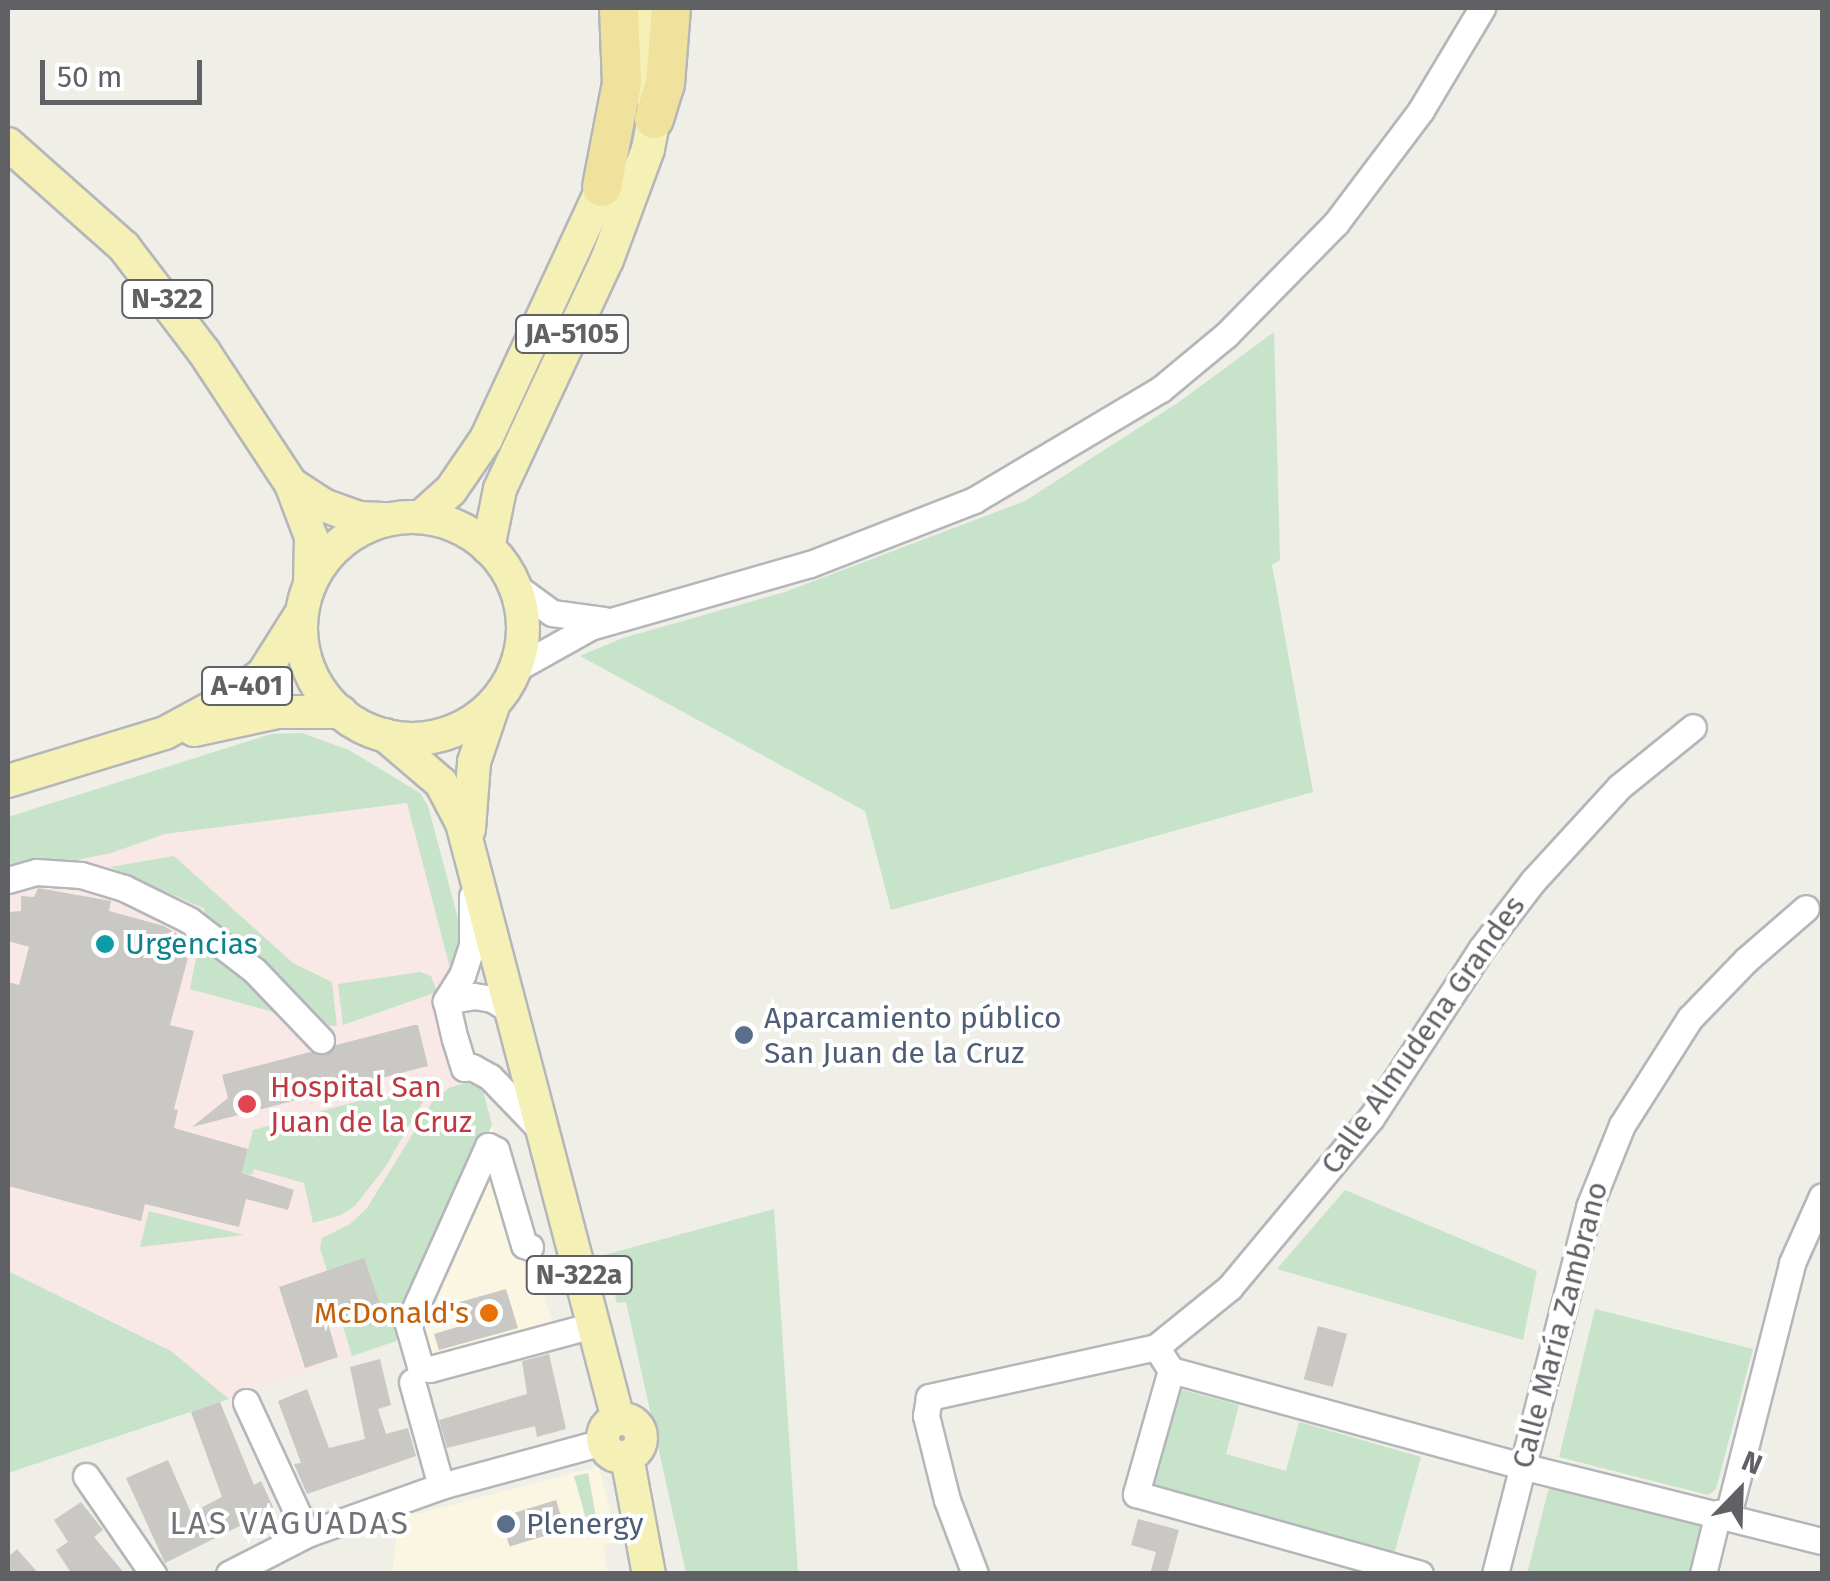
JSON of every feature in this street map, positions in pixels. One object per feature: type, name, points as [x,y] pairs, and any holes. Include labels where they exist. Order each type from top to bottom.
[{"type":"highway","points":[[602,188],[622,83],[618,8]]},
{"type":"highway","points":[[654,119],[665,84],[671,8]]},
{"type":"main road","name":"JA-5105","points":[[405,518],[451,490],[486,439],[623,145],[647,8]]},
{"type":"main road","name":"JA-5105","points":[[488,548],[500,489],[632,198],[654,119],[647,8]]},
{"type":"main road","name":"N-322","points":[[8,144],[65,191],[147,274],[292,484]]},
{"type":"main road","points":[[292,484],[323,505],[358,518],[405,518],[457,527],[488,548],[514,585],[523,633],[515,669],[494,703],[452,731],[419,739],[385,735],[340,712],[311,675],[304,652],[311,538],[292,484]]},
{"type":"main road","points":[[306,597],[342,542],[405,518]]},
{"type":"main road","name":"A-401","points":[[8,781],[165,732],[263,674],[306,597]]},
{"type":"main road","name":"N-322a","points":[[471,858],[469,786],[494,703]]},
{"type":"main road","name":"A-401","points":[[165,732],[188,732],[277,712],[340,712]]},
{"type":"main road","name":"N-322a","points":[[385,735],[441,783],[453,801],[471,858],[593,1325],[649,1574]]},
{"type":"street","points":[[515,669],[590,627],[810,564],[974,500],[1161,389],[1246,316],[1336,223],[1421,110],[1482,8]]},
{"type":"street","points":[[514,585],[536,605],[552,613],[614,621]]},
{"type":"street","name":"Calle Almudena Grandes","points":[[975,1574],[947,1500],[926,1416],[929,1397],[1156,1346],[1230,1287],[1371,1118],[1481,949],[1533,882],[1620,787],[1693,726]]},
{"type":"street","points":[[471,858],[472,945],[462,975],[446,1001],[464,1068],[472,1067],[490,1078],[542,1131]]},
{"type":"street","points":[[8,880],[36,872],[81,875],[124,888],[189,920],[254,970],[321,1040]]},
{"type":"street","name":"Calle María Zambrano","points":[[1495,1574],[1589,1207],[1622,1124],[1690,1018],[1746,960],[1806,908]]},
{"type":"street","points":[[446,1001],[474,996],[492,999],[508,1008]]},
{"type":"street","points":[[530,1247],[524,1245],[496,1150],[488,1146],[408,1324],[420,1366],[430,1369],[593,1325]]},
{"type":"street","points":[[1703,1574],[1792,1263],[1822,1196]]},
{"type":"street","points":[[1156,1346],[1171,1370],[1521,1466],[1822,1541]]},
{"type":"street","points":[[1171,1370],[1136,1494],[1420,1574]]},
{"type":"street","points":[[412,1382],[441,1486]]},
{"type":"street","points":[[246,1402],[307,1534]]},
{"type":"street","points":[[229,1574],[256,1566],[307,1534],[441,1486],[616,1439]]},
{"type":"street","points":[[86,1476],[153,1574]]},
{"type":"shaded area","name":"Hospital San Juan de la Cruz","points":[[407,803],[492,1125],[396,1341],[229,1399],[171,1351],[8,1271],[8,866],[165,834]]},
{"type":"shaded area","points":[[492,1125],[560,1347],[415,1370],[396,1341]]},
{"type":"shaded area","name":"Plenergy","points":[[599,1466],[618,1542],[603,1545],[608,1573],[392,1574],[398,1519]]},
{"type":"green space","points":[[1274,332],[1280,560],[1272,565],[1313,792],[891,910],[865,811],[580,656],[623,638],[785,592],[1025,501],[1179,402]]},
{"type":"green space","points":[[302,733],[349,750],[420,793],[428,806],[461,930],[451,972],[407,803],[165,834],[111,853],[8,874],[8,817],[271,734]]},
{"type":"green space","points":[[174,856],[293,963],[332,982],[337,1026],[316,1025],[277,976],[202,916],[205,909],[110,867]]},
{"type":"green space","points":[[200,938],[233,961],[280,1014],[190,989]]},
{"type":"green space","points":[[420,972],[431,976],[437,992],[343,1025],[338,984]]},
{"type":"green space","points":[[427,1082],[432,1086],[386,1166],[355,1206],[341,1215],[313,1223],[304,1183],[254,1169],[252,1175],[242,1173],[253,1130]]},
{"type":"green space","points":[[481,1083],[492,1125],[396,1341],[352,1356],[342,1323],[381,1310],[327,1271],[320,1248],[322,1238],[350,1224],[367,1208],[433,1101],[449,1088]]},
{"type":"green space","points":[[1345,1190],[1537,1271],[1523,1340],[1277,1269]]},
{"type":"green space","points":[[774,1209],[798,1573],[686,1573],[626,1302],[617,1303],[604,1255]]},
{"type":"green space","points":[[149,1211],[244,1235],[140,1247]]},
{"type":"green space","points":[[8,1271],[171,1351],[229,1399],[8,1473]]},
{"type":"green space","points":[[1595,1309],[1753,1349],[1716,1489],[1708,1495],[1559,1457]]},
{"type":"green space","points":[[1179,1389],[1239,1405],[1226,1454],[1286,1471],[1299,1422],[1421,1457],[1394,1554],[1151,1486]]},
{"type":"green space","points":[[588,1473],[596,1517],[586,1519],[574,1476]]},
{"type":"green space","points":[[1556,1485],[1708,1525],[1695,1573],[1527,1574],[1548,1491]]},
{"type":"building","name":"Hospital San Juan de la Cruz","points":[[38,888],[111,901],[109,911],[164,926],[192,943],[170,1025],[194,1031],[174,1109],[178,1110],[174,1128],[248,1149],[242,1173],[294,1190],[288,1210],[246,1199],[239,1227],[145,1204],[141,1221],[8,1186],[8,982],[19,985],[29,947],[8,941],[8,912],[21,911],[21,896],[34,897]]},
{"type":"building","points":[[418,1025],[428,1066],[192,1127],[228,1098],[222,1075],[310,1052],[326,1055],[336,1045]]},
{"type":"building","points":[[364,1258],[382,1310],[329,1327],[338,1357],[305,1368],[279,1287]]},
{"type":"building","name":"McDonald's","points":[[506,1289],[518,1328],[439,1350],[434,1334],[467,1324],[460,1302]]},
{"type":"building","points":[[1318,1326],[1347,1334],[1333,1387],[1304,1379]]},
{"type":"building","points":[[549,1354],[566,1429],[537,1437],[535,1426],[447,1448],[439,1420],[527,1394],[522,1361]]},
{"type":"building","points":[[380,1359],[391,1405],[378,1409],[386,1434],[408,1428],[416,1456],[307,1494],[294,1464],[301,1463],[278,1401],[307,1389],[329,1448],[365,1439],[350,1367]]},
{"type":"building","points":[[220,1402],[254,1485],[261,1481],[274,1509],[165,1563],[126,1478],[168,1460],[191,1513],[222,1497],[191,1412]]},
{"type":"building","points":[[556,1500],[565,1530],[510,1547],[501,1517]]},
{"type":"building","points":[[81,1502],[103,1530],[94,1537],[125,1574],[72,1574],[56,1550],[68,1542],[54,1520]]},
{"type":"building","points":[[1138,1519],[1179,1530],[1167,1574],[1150,1574],[1156,1552],[1131,1545]]},
{"type":"building","points":[[17,1549],[39,1574],[8,1574],[8,1557]]},
{"type":"place","name":"Urgencias","points":[[105,944]]},
{"type":"place","name":"Aparcamiento público San Juan de la Cruz","points":[[744,1035]]},
{"type":"place","name":"Hospital San Juan de la Cruz","points":[[247,1104]]},
{"type":"place","name":"McDonald's","points":[[489,1313]]},
{"type":"place","name":"Plenergy","points":[[506,1524]]},
{"type":"district","name":"LAS VAGUADAS","points":[[290,1523]]}]
